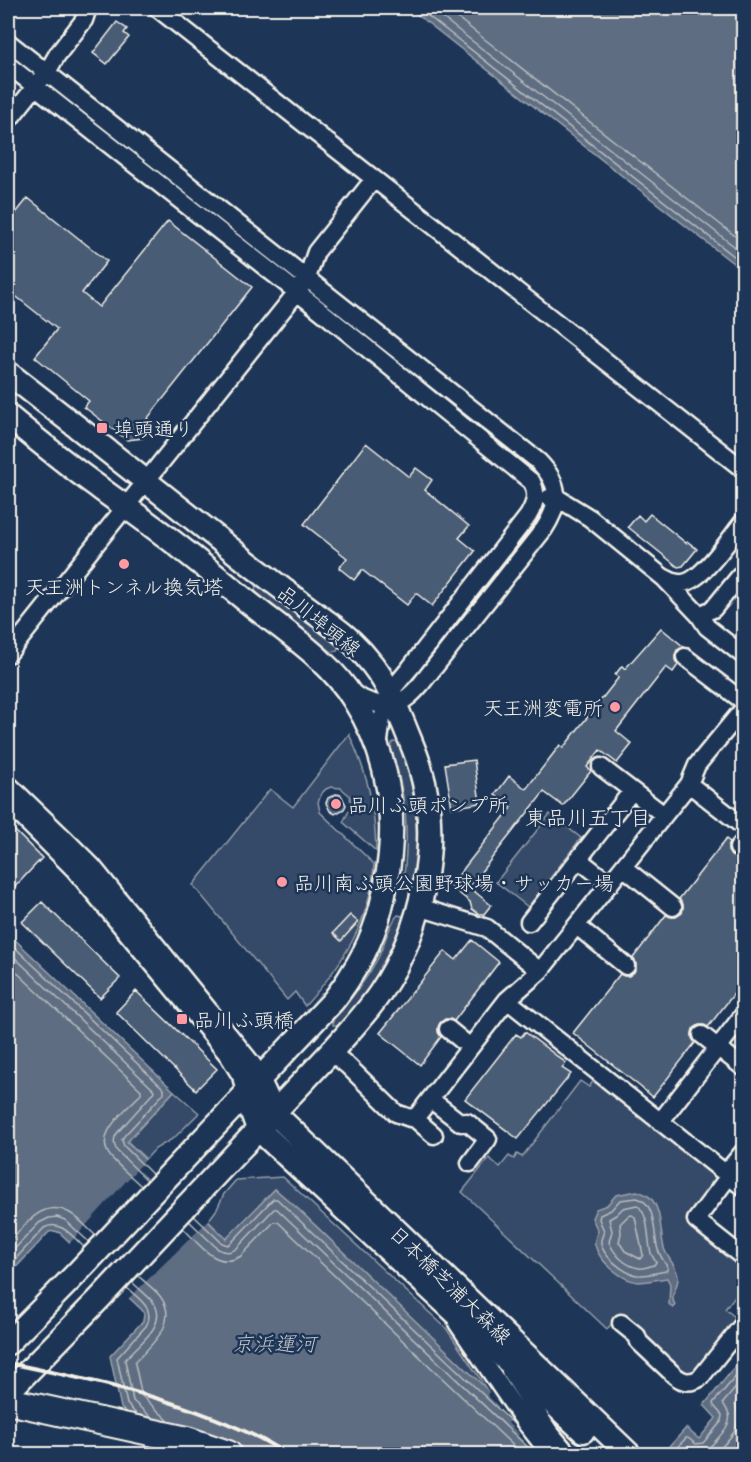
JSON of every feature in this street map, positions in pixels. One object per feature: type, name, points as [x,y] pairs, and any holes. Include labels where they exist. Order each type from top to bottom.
[{"type":"highway","points":[[8,1401],[187,1440],[228,1455]]},
{"type":"highway","points":[[8,1414],[183,1455]]},
{"type":"main road","name":"品川埠頭線","points":[[10,379],[146,481],[258,571],[351,641],[378,672],[420,767],[425,794],[429,847],[426,876],[408,941],[380,993],[362,1017],[266,1121]]},
{"type":"main road","name":"品川埠頭線","points":[[8,416],[328,666],[353,698],[371,730],[378,749],[387,780],[392,825],[391,857],[376,925],[352,975],[333,1001],[252,1086]]},
{"type":"main road","points":[[239,595],[258,571]]},
{"type":"main road","points":[[383,899],[419,907]]},
{"type":"main road","points":[[9,1338],[75,1275],[252,1086]]},
{"type":"main road","name":"日本橋芝浦大森線","points":[[252,1086],[266,1121],[439,1297],[494,1362],[608,1455]]},
{"type":"main road","points":[[8,1392],[266,1121]]},
{"type":"main road","name":"日本橋芝浦大森線","points":[[266,1121],[629,1455]]},
{"type":"street","points":[[8,121],[84,20],[88,8]]},
{"type":"street","points":[[157,8],[744,470]]},
{"type":"street","points":[[8,42],[538,461],[552,479],[556,492],[556,505],[552,517],[411,695],[390,700],[366,700],[353,694],[342,683]]},
{"type":"street","points":[[8,65],[297,292],[532,482],[536,490],[536,498],[525,520],[410,668],[390,700],[382,720],[378,749]]},
{"type":"street","points":[[8,654],[297,292],[307,278],[316,252],[374,179]]},
{"type":"street","points":[[536,498],[556,497],[590,518],[664,578],[699,615],[707,627],[744,656]]},
{"type":"street","points":[[664,578],[680,584],[704,572],[744,521]]},
{"type":"street","points":[[699,615],[713,609],[744,571]]},
{"type":"street","points":[[685,657],[744,702]]},
{"type":"street","points":[[331,1052],[396,1113],[410,1118],[417,1116],[507,1000],[540,972],[577,926],[689,784],[697,765],[744,708]]},
{"type":"street","points":[[601,767],[664,815]]},
{"type":"street","points":[[8,784],[93,867],[246,1056],[253,1065],[252,1086]]},
{"type":"street","points":[[689,784],[744,827]]},
{"type":"street","points":[[529,922],[632,791]]},
{"type":"street","points":[[8,803],[74,868],[221,1046],[241,1076],[252,1086]]},
{"type":"street","points":[[578,859],[610,884]]},
{"type":"street","points":[[623,867],[673,907]]},
{"type":"street","points":[[419,907],[487,928],[540,972]]},
{"type":"street","points":[[577,926],[626,966]]},
{"type":"street","points":[[507,1000],[744,1188]]},
{"type":"street","points":[[660,1122],[744,1014]]},
{"type":"street","points":[[447,1029],[470,1047]]},
{"type":"street","points":[[702,1035],[744,1068]]},
{"type":"street","points":[[430,1099],[461,1123],[467,1122],[488,1139],[470,1163]]},
{"type":"street","points":[[413,1117],[434,1135]]},
{"type":"street","points":[[744,1150],[696,1220],[744,1258]]},
{"type":"street","points":[[621,1323],[637,1336],[639,1342],[674,1375],[686,1382],[694,1382],[700,1378],[744,1323]]},
{"type":"street","points":[[494,1362],[568,1455]]},
{"type":"street","points":[[494,1362],[524,1421],[550,1455]]},
{"type":"shaded area","points":[[259,585],[337,644],[337,651],[332,652],[257,594],[255,591]]},
{"type":"shaded area","name":"品川南ふ頭公園野球場・サッカー場","points":[[349,734],[369,791],[376,851],[343,822],[351,807],[350,796],[341,788],[326,789],[318,802],[320,812],[374,864],[372,885],[361,923],[352,941],[331,975],[305,1006],[295,992],[287,1000],[193,885],[270,789],[293,807]]},
{"type":"shaded area","points":[[394,742],[399,742],[406,762],[416,813],[415,866],[413,884],[408,887],[405,887],[403,882],[406,847],[405,814],[391,748]]},
{"type":"shaded area","points":[[550,814],[581,838],[528,907],[496,882]]},
{"type":"shaded area","points":[[398,915],[404,919],[377,975],[340,1024],[333,1025],[333,1019],[358,990],[373,966]]},
{"type":"shaded area","points":[[594,1080],[721,1179],[689,1221],[743,1264],[743,1286],[725,1309],[741,1322],[689,1378],[619,1316],[607,1329],[462,1192],[489,1158],[500,1167],[509,1156],[514,1159],[517,1154],[522,1157],[580,1081],[589,1087]]},
{"type":"shaded area","points":[[174,1091],[199,1113],[174,1138],[155,1149],[146,1159],[127,1141]]},
{"type":"shaded area","points":[[283,1177],[446,1328],[489,1392],[275,1189],[227,1239],[208,1221],[224,1194],[236,1180]]},
{"type":"water","points":[[409,8],[743,8],[743,271]]},
{"type":"water","name":"京浜運河","points":[[8,933],[174,1091],[127,1142],[226,1239],[275,1189],[555,1454],[172,1454],[121,1408],[110,1356],[143,1321],[142,1310],[60,1233],[55,1231],[49,1232],[8,1276]]},
{"type":"water","points":[[637,1191],[650,1197],[656,1206],[664,1248],[678,1274],[678,1282],[673,1295],[675,1305],[673,1308],[669,1304],[670,1284],[667,1278],[638,1282],[625,1278],[606,1263],[595,1245],[598,1231],[592,1218],[596,1209],[607,1205],[616,1195]]},
{"type":"water","points":[[743,1357],[743,1454],[663,1454],[686,1428],[699,1439],[716,1418],[704,1405]]},
{"type":"pier","points":[[148,1157],[210,1219],[127,1300],[68,1245]]},
{"type":"pier","points":[[481,1380],[558,1454],[535,1454],[508,1423],[510,1421],[497,1409],[499,1407],[487,1395],[489,1392]]},
{"type":"building","points":[[117,22],[127,29],[124,33],[129,37],[107,64],[93,53]]},
{"type":"building","points":[[28,198],[107,261],[82,293],[99,307],[168,221],[252,287],[147,419],[154,424],[143,438],[127,440],[84,407],[89,401],[35,357],[57,329],[8,290],[8,223]]},
{"type":"building","points":[[366,443],[409,477],[416,468],[432,480],[425,490],[469,526],[459,538],[475,551],[432,606],[416,593],[407,605],[362,570],[354,580],[339,568],[347,558],[304,524]]},
{"type":"building","points":[[650,514],[697,549],[683,566],[678,567],[628,527],[638,515],[644,521]]},
{"type":"building","points":[[661,628],[684,647],[677,650],[675,660],[678,665],[673,672],[666,667],[616,731],[632,744],[617,763],[600,750],[587,767],[591,771],[563,806],[544,792],[469,887],[491,905],[484,914],[479,914],[472,909],[470,902],[450,886],[512,807],[495,795],[509,776],[526,789],[560,745],[563,748],[619,677],[615,675],[622,666],[625,669]]},
{"type":"building","points":[[474,760],[480,803],[452,808],[445,764]]},
{"type":"building","name":"品川ふ頭ポンプ所","points":[[336,794],[341,795],[346,805],[344,809],[335,814],[330,811],[326,803],[328,798]]},
{"type":"building","points":[[8,824],[42,858],[8,894]]},
{"type":"building","points":[[726,839],[730,842],[728,851],[731,856],[744,857],[744,981],[708,1027],[699,1025],[693,1029],[692,1038],[695,1043],[653,1097],[573,1033],[620,974],[629,976],[634,972],[636,963],[633,958],[666,915],[676,917],[682,913],[683,904],[679,899]]},
{"type":"building","points":[[42,902],[120,978],[100,998],[22,922]]},
{"type":"building","points":[[350,915],[358,922],[341,941],[333,933]]},
{"type":"building","points":[[472,940],[499,962],[454,1021],[445,1019],[440,1023],[438,1032],[441,1037],[420,1065],[380,1033],[445,951],[456,960]]},
{"type":"building","points":[[136,991],[217,1069],[196,1090],[116,1012]]},
{"type":"building","points":[[525,1032],[566,1063],[562,1068],[571,1074],[518,1139],[465,1099],[516,1034],[521,1037]]},
{"type":"railway","points":[[8,1363],[71,1376],[165,1401],[225,1423],[287,1454]]},
{"type":"place","name":"埠頭通り","points":[[102,428]]},
{"type":"place","name":"天王洲トンネル換気塔","points":[[124,564]]},
{"type":"place","name":"天王洲変電所","points":[[615,707]]},
{"type":"place","name":"品川ふ頭ポンプ所","points":[[336,804]]},
{"type":"place","name":"品川南ふ頭公園野球場・サッカー場","points":[[282,882]]},
{"type":"place","name":"品川ふ頭橋","points":[[182,1019]]},
{"type":"district","name":"東品川五丁目","points":[[588,816]]}]
